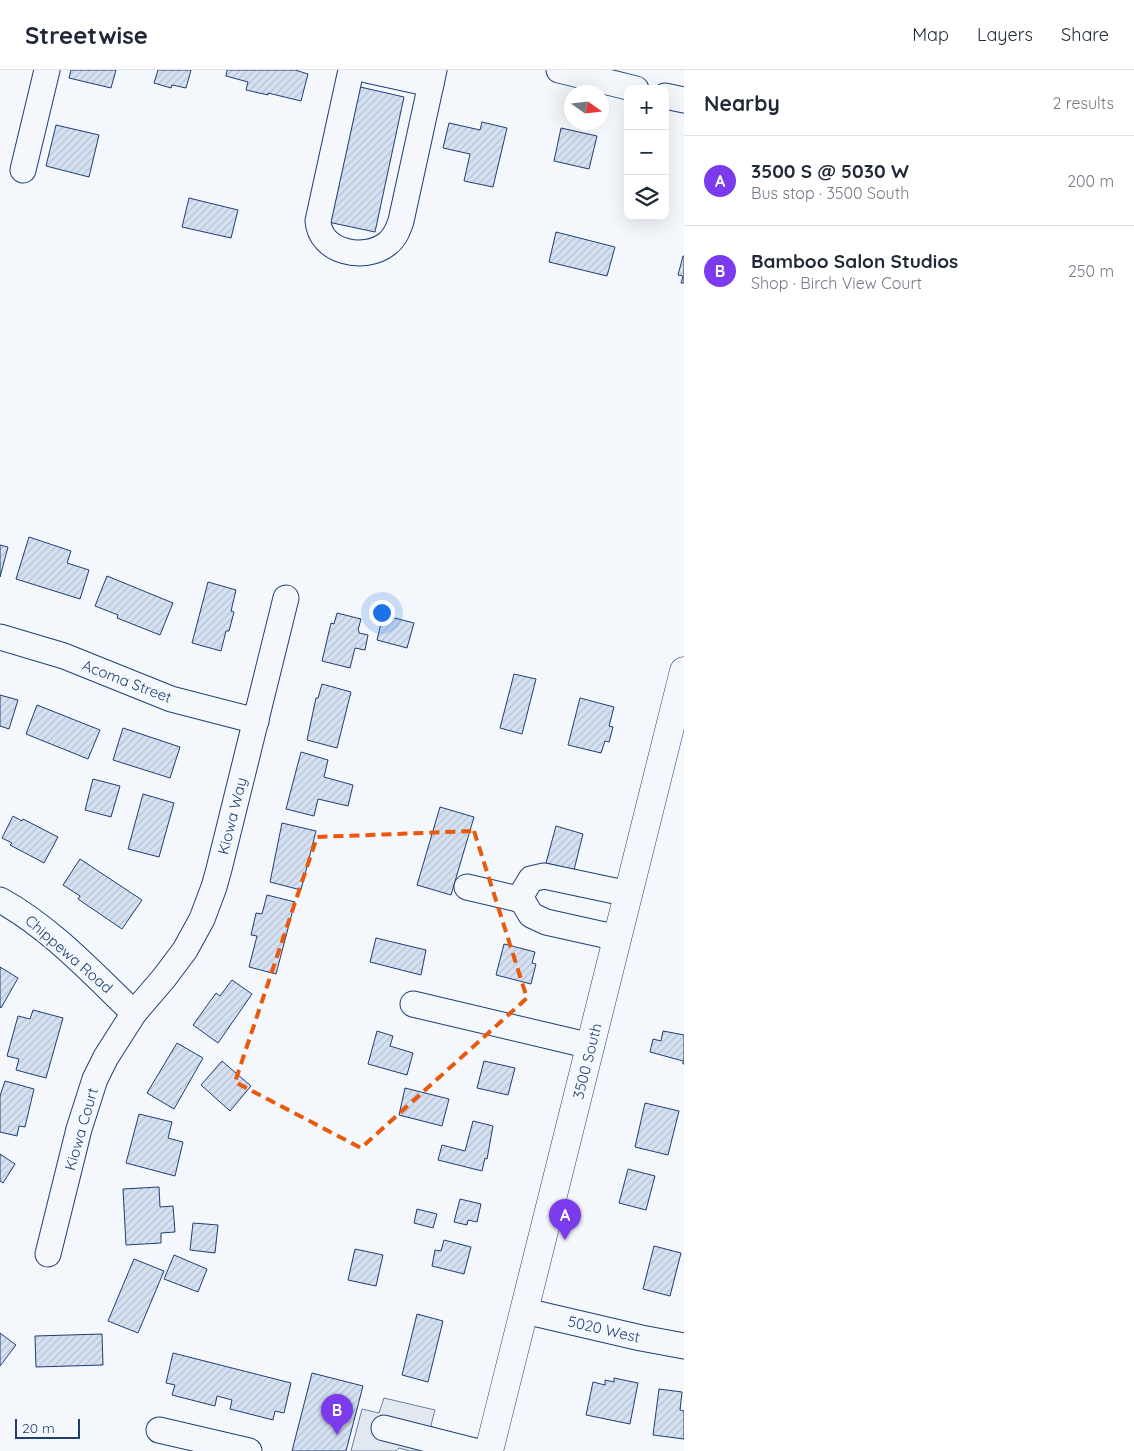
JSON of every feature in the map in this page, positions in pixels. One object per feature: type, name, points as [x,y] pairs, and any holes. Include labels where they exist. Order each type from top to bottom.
[{"type":"main road","name":"3500 South","points":[[489,1451],[684,670]]},
{"type":"street","points":[[23,170],[47,70]]},
{"type":"street","points":[[351,70],[318,228],[323,238],[333,246],[347,251],[371,252],[378,250],[393,239],[401,221],[433,77],[366,70]]},
{"type":"street","points":[[559,70],[624,86]]},
{"type":"street","points":[[669,97],[684,100]]},
{"type":"street","name":"Kiowa Way","points":[[134,1013],[175,965],[202,919],[214,887],[286,598]]},
{"type":"street","name":"Acoma Street","points":[[0,637],[64,656],[171,699],[256,721]]},
{"type":"street","points":[[618,938],[546,922],[531,915],[522,900],[522,894],[531,878],[544,876],[629,894]]},
{"type":"street","points":[[468,887],[522,900]]},
{"type":"street","name":"Chippewa Road","points":[[0,900],[55,939],[134,1013]]},
{"type":"street","points":[[413,1004],[591,1046]]},
{"type":"street","name":"Kiowa Court","points":[[48,1254],[79,1129],[90,1095],[106,1057],[134,1013]]},
{"type":"street","name":"5020 West","points":[[525,1311],[684,1346]]},
{"type":"street","points":[[384,1428],[475,1451]]},
{"type":"street","points":[[160,1430],[235,1450]]},
{"type":"highlighted area","points":[[474,831],[527,998],[361,1148],[235,1082],[317,837]]},
{"type":"shaded area","points":[[384,1398],[435,1410],[431,1425],[451,1451],[410,1451],[399,1448],[396,1451],[351,1451],[362,1409],[379,1413]]},
{"type":"building","points":[[71,70],[116,70],[111,88],[69,78]]},
{"type":"building","points":[[158,70],[191,70],[186,88],[172,85],[171,88],[154,83]]},
{"type":"building","points":[[227,70],[295,70],[308,74],[301,101],[246,90],[248,82],[226,76]]},
{"type":"building","points":[[356,86],[404,97],[375,232],[328,222]]},
{"type":"building","points":[[482,122],[507,128],[493,187],[464,181],[470,154],[443,148],[449,123],[480,130]]},
{"type":"building","points":[[56,125],[99,135],[89,177],[46,166]]},
{"type":"building","points":[[561,128],[597,136],[589,169],[554,161]]},
{"type":"building","points":[[189,198],[238,210],[231,238],[182,227]]},
{"type":"building","points":[[556,232],[615,247],[607,276],[549,262]]},
{"type":"building","points":[[683,256],[684,283],[681,283],[683,276],[678,275]]},
{"type":"building","points":[[29,537],[71,551],[67,563],[89,570],[80,599],[16,579]]},
{"type":"building","points":[[0,545],[8,547],[0,577]]},
{"type":"building","points":[[107,576],[173,603],[160,635],[117,618],[118,615],[95,606]]},
{"type":"building","points":[[208,582],[236,590],[231,611],[234,612],[229,631],[226,631],[221,651],[192,643]]},
{"type":"building","points":[[337,613],[361,619],[359,633],[368,635],[365,650],[355,648],[350,668],[322,661],[331,623],[334,624]]},
{"type":"building","points":[[383,615],[414,623],[407,648],[377,640]]},
{"type":"building","points":[[514,674],[536,679],[522,734],[500,728]]},
{"type":"building","points":[[322,684],[351,692],[337,748],[307,740],[316,698],[318,698]]},
{"type":"building","points":[[0,695],[18,700],[9,729],[0,726]]},
{"type":"building","points":[[580,698],[614,707],[609,726],[613,727],[609,742],[605,741],[601,753],[568,745]]},
{"type":"building","points":[[37,705],[100,730],[88,759],[26,734]]},
{"type":"building","points":[[123,728],[180,747],[170,778],[113,760]]},
{"type":"building","points":[[301,752],[328,760],[324,777],[353,785],[348,806],[318,799],[314,816],[286,809]]},
{"type":"building","points":[[93,779],[120,786],[111,817],[85,810]]},
{"type":"building","points":[[143,794],[174,803],[159,857],[128,849]]},
{"type":"building","points":[[440,807],[474,817],[451,895],[417,885]]},
{"type":"building","points":[[13,816],[22,821],[23,819],[58,837],[44,863],[10,845],[12,843],[2,838]]},
{"type":"building","points":[[282,823],[316,831],[301,890],[270,882]]},
{"type":"building","points":[[556,826],[583,834],[574,870],[546,863]]},
{"type":"building","points":[[80,859],[142,900],[122,929],[78,899],[80,896],[63,885]]},
{"type":"building","points":[[267,895],[295,902],[276,974],[249,967],[257,936],[251,935],[256,913],[262,914]]},
{"type":"building","points":[[376,938],[426,950],[421,975],[370,962]]},
{"type":"building","points":[[504,944],[535,952],[532,963],[536,964],[531,984],[496,975]]},
{"type":"building","points":[[0,967],[18,978],[1,1008],[0,1007]]},
{"type":"building","points":[[232,980],[252,994],[218,1043],[193,1025],[216,993],[220,996]]},
{"type":"building","points":[[33,1010],[63,1018],[46,1078],[16,1070],[19,1059],[7,1056],[18,1016],[30,1019]]},
{"type":"building","points":[[377,1031],[393,1036],[390,1046],[413,1053],[407,1075],[368,1064]]},
{"type":"building","points":[[663,1031],[684,1035],[684,1064],[683,1061],[650,1052],[653,1039],[661,1041]]},
{"type":"building","points":[[177,1043],[203,1058],[174,1109],[147,1093]]},
{"type":"building","points":[[222,1061],[251,1086],[230,1111],[201,1085]]},
{"type":"building","points":[[484,1061],[515,1068],[508,1095],[477,1088]]},
{"type":"building","points":[[5,1081],[34,1089],[25,1127],[19,1126],[17,1136],[0,1132],[0,1096]]},
{"type":"building","points":[[405,1088],[449,1099],[442,1126],[399,1115]]},
{"type":"building","points":[[645,1103],[679,1111],[668,1155],[635,1147]]},
{"type":"building","points":[[139,1114],[172,1122],[168,1138],[183,1142],[175,1176],[126,1163]]},
{"type":"building","points":[[473,1121],[493,1126],[487,1159],[485,1158],[482,1171],[438,1160],[442,1145],[465,1151]]},
{"type":"building","points":[[0,1154],[15,1164],[3,1183],[0,1181]]},
{"type":"building","points":[[628,1169],[655,1176],[646,1210],[619,1203]]},
{"type":"building","points":[[159,1187],[160,1207],[173,1206],[175,1232],[161,1233],[161,1243],[126,1245],[123,1189]]},
{"type":"building","points":[[460,1199],[481,1204],[477,1222],[468,1220],[467,1225],[454,1222]]},
{"type":"building","points":[[417,1209],[437,1214],[433,1228],[414,1223]]},
{"type":"building","points":[[193,1223],[218,1225],[215,1253],[190,1250]]},
{"type":"building","points":[[444,1240],[471,1247],[464,1274],[432,1266],[435,1250],[441,1251]]},
{"type":"building","points":[[654,1246],[681,1253],[670,1296],[643,1289]]},
{"type":"building","points":[[355,1249],[383,1255],[376,1286],[348,1280]]},
{"type":"building","points":[[174,1255],[207,1269],[198,1292],[164,1279]]},
{"type":"building","points":[[134,1259],[164,1271],[138,1333],[108,1321]]},
{"type":"building","points":[[417,1314],[443,1321],[428,1382],[402,1375]]},
{"type":"building","points":[[0,1333],[16,1345],[0,1366]]},
{"type":"building","points":[[102,1334],[103,1365],[36,1367],[35,1336]]},
{"type":"building","points":[[173,1353],[291,1383],[284,1413],[275,1411],[273,1420],[230,1409],[232,1400],[217,1396],[215,1406],[172,1395],[175,1385],[166,1383]]},
{"type":"building","points":[[312,1373],[363,1386],[346,1451],[292,1451]]},
{"type":"building","points":[[614,1378],[638,1383],[630,1424],[586,1415],[593,1382],[605,1385],[605,1380],[614,1382]]},
{"type":"building","points":[[659,1389],[682,1392],[680,1410],[684,1411],[684,1439],[653,1435]]},
{"type":"place","name":"3500 S @ 5030 W","points":[[565,1240]]},
{"type":"place","name":"Bamboo Salon Studios","points":[[337,1435]]}]
